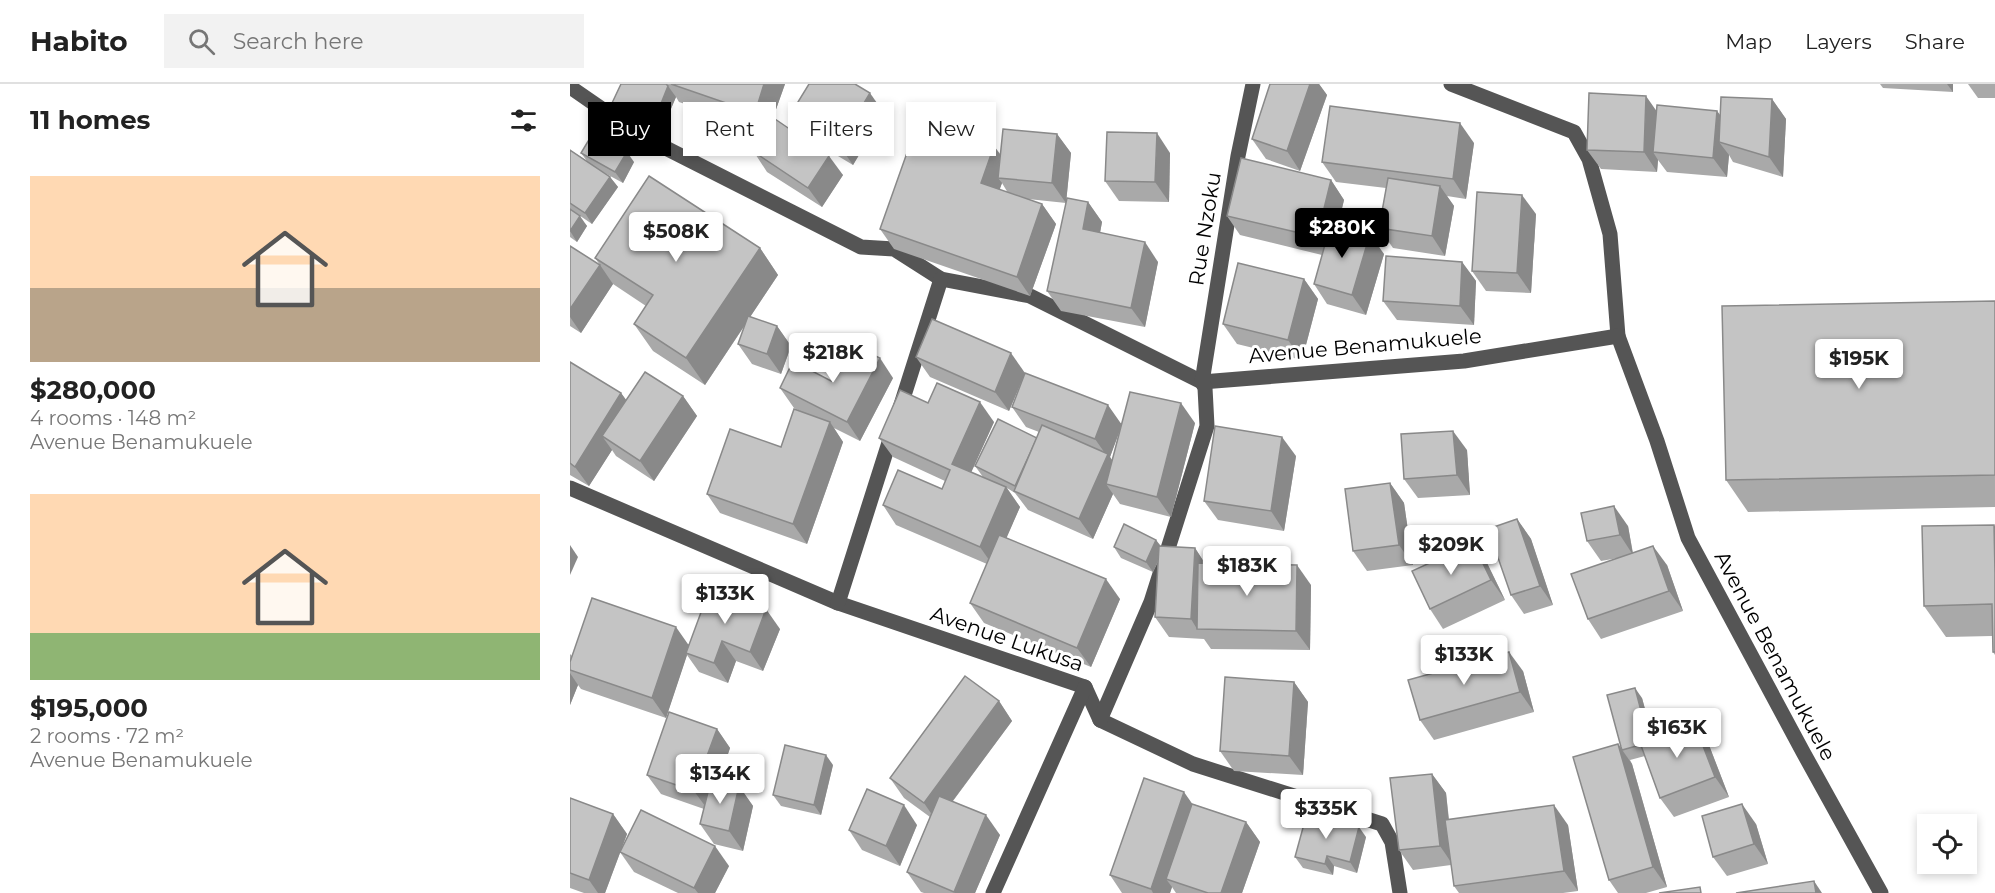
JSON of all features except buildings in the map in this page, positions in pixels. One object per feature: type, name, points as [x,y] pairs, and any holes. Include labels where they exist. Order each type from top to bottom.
[{"type":"street","name":"Rue Nzoku","points":[[1100,720],[1151,602],[1207,426],[1205,388],[1202,382],[1238,156],[1253,84]]},
{"type":"street","points":[[1451,84],[1574,132],[1589,159],[1610,234],[1618,336]]},
{"type":"street","points":[[570,87],[649,139],[861,248],[894,249],[941,279],[1030,296],[1202,382]]},
{"type":"street","points":[[838,603],[941,279]]},
{"type":"street","name":"Avenue Benamukuele","points":[[1202,382],[1464,361],[1618,336],[1657,441],[1688,538],[1881,893]]},
{"type":"street","name":"Avenue Lukusa","points":[[570,488],[838,603],[1085,687],[1100,720]]},
{"type":"street","points":[[993,893],[1085,687]]},
{"type":"street","points":[[1100,720],[1193,764],[1382,824],[1392,842],[1400,893]]}]
